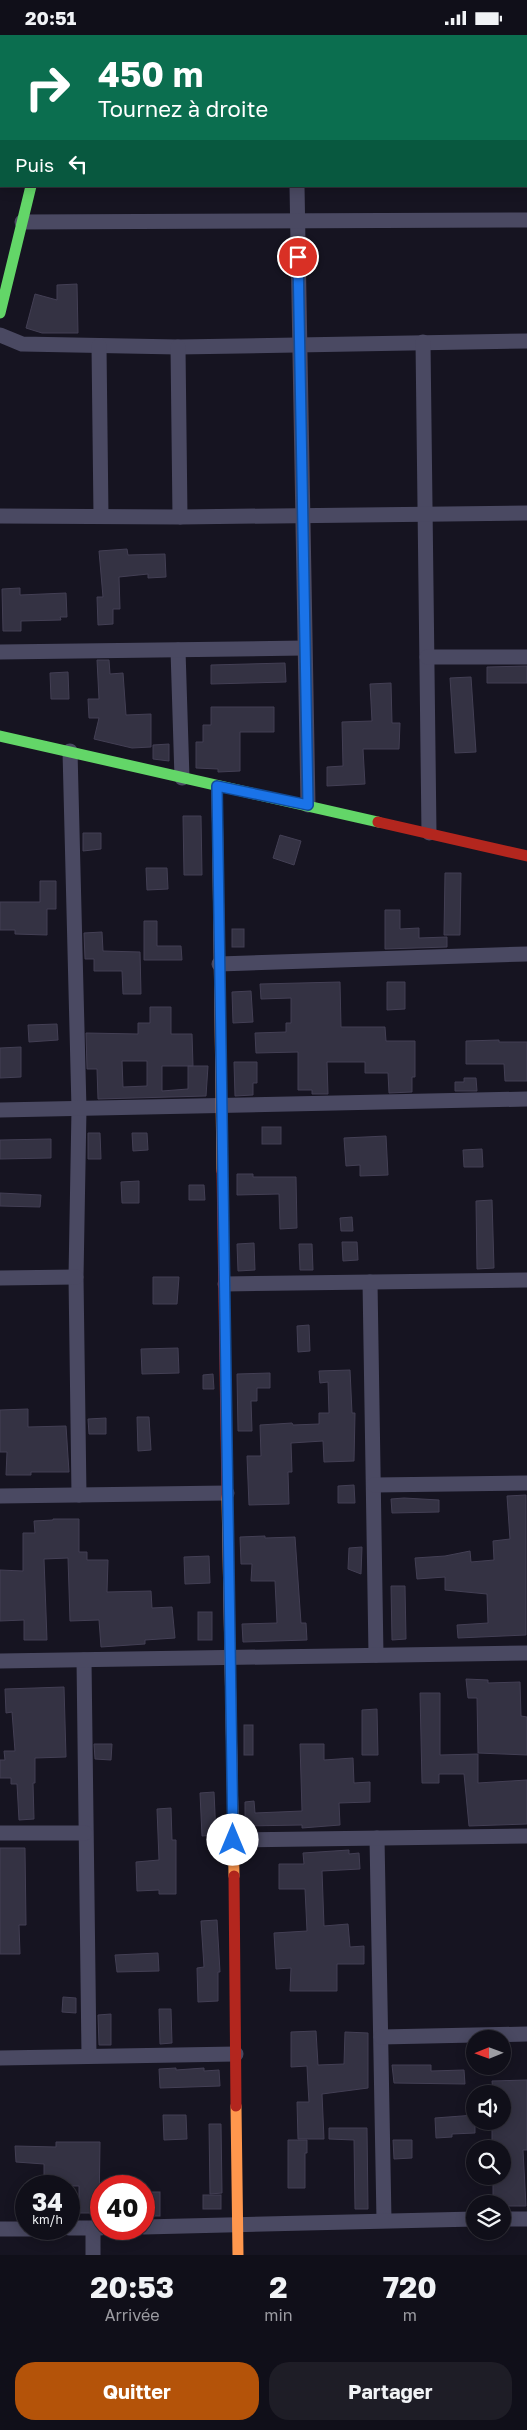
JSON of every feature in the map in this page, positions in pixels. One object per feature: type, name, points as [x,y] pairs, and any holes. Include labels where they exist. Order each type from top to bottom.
[{"type":"street","points":[[0,313],[31,187]]},
{"type":"street","points":[[297,187],[308,805]]},
{"type":"street","points":[[22,222],[527,220]]},
{"type":"street","points":[[0,335],[22,344],[178,347],[527,341]]},
{"type":"street","points":[[423,342],[429,833]]},
{"type":"street","points":[[99,345],[101,516]]},
{"type":"street","points":[[178,347],[180,517]]},
{"type":"street","points":[[0,516],[180,517],[527,513]]},
{"type":"street","points":[[0,652],[304,648]]},
{"type":"street","points":[[178,650],[182,778]]},
{"type":"street","points":[[427,657],[527,657]]},
{"type":"street","points":[[0,735],[527,856]]},
{"type":"street","points":[[70,751],[79,1109],[76,1277],[79,1495]]},
{"type":"street","points":[[217,786],[218,964],[222,1104],[227,1493],[232,1658],[238,2255]]},
{"type":"street","points":[[218,964],[527,954]]},
{"type":"street","points":[[0,1110],[527,1099]]},
{"type":"street","points":[[0,1278],[76,1277]]},
{"type":"street","points":[[225,1284],[527,1280]]},
{"type":"street","points":[[370,1282],[376,1655]]},
{"type":"street","points":[[374,1485],[527,1483]]},
{"type":"street","points":[[0,1496],[227,1493]]},
{"type":"street","points":[[0,1661],[527,1653]]},
{"type":"street","points":[[84,1660],[89,2056]]},
{"type":"street","points":[[0,1833],[85,1833]]},
{"type":"street","points":[[233,1840],[527,1836]]},
{"type":"street","points":[[377,1838],[384,2220]]},
{"type":"street","points":[[381,2037],[527,2034]]},
{"type":"street","points":[[0,2058],[236,2054]]},
{"type":"street","points":[[155,2227],[466,2219]]},
{"type":"street","points":[[511,2219],[527,2219]]},
{"type":"street","points":[[0,2229],[15,2229]]},
{"type":"street","points":[[93,2255],[95,2240]]},
{"type":"building","points":[[77,284],[78,333],[42,333],[26,328],[35,294],[57,300],[57,285]]},
{"type":"building","points":[[127,549],[128,555],[165,554],[166,577],[148,578],[148,574],[119,577],[120,609],[113,609],[113,624],[98,625],[97,597],[103,597],[99,551]]},
{"type":"building","points":[[20,588],[20,595],[66,593],[67,617],[60,617],[61,620],[21,621],[21,631],[3,631],[2,589]]},
{"type":"building","points":[[97,660],[109,660],[110,674],[123,673],[126,715],[151,714],[151,747],[132,748],[94,739],[99,718],[89,718],[88,699],[99,699]]},
{"type":"building","points":[[285,663],[286,682],[211,684],[211,665]]},
{"type":"building","points":[[527,666],[527,683],[487,683],[487,667]]},
{"type":"building","points":[[68,672],[69,699],[51,699],[50,673]]},
{"type":"building","points":[[471,677],[476,752],[455,753],[450,678]]},
{"type":"building","points":[[391,683],[392,723],[400,723],[399,749],[363,749],[365,784],[327,786],[327,767],[343,766],[342,722],[372,721],[370,684]]},
{"type":"building","points":[[211,707],[274,707],[274,732],[240,732],[240,771],[218,772],[218,769],[196,768],[196,742],[203,742],[203,725],[211,725]]},
{"type":"building","points":[[169,744],[169,761],[153,759],[153,745]]},
{"type":"building","points":[[183,816],[201,816],[202,875],[184,875]]},
{"type":"building","points":[[83,833],[101,833],[101,849],[83,851]]},
{"type":"building","points":[[280,835],[301,841],[294,865],[273,858]]},
{"type":"building","points":[[146,868],[167,868],[168,889],[147,890]]},
{"type":"building","points":[[445,873],[461,873],[460,935],[444,935]]},
{"type":"building","points":[[40,881],[56,881],[56,909],[47,909],[47,935],[15,934],[15,930],[0,930],[0,902],[40,902]]},
{"type":"building","points":[[385,910],[400,910],[400,929],[419,928],[419,938],[447,937],[447,947],[385,949]]},
{"type":"building","points":[[144,921],[157,921],[157,946],[181,946],[182,960],[144,960]]},
{"type":"building","points":[[232,929],[244,929],[244,947],[232,947]]},
{"type":"building","points":[[102,932],[103,951],[140,952],[141,994],[123,994],[122,971],[94,971],[94,959],[85,959],[84,933]]},
{"type":"building","points":[[340,982],[341,1027],[385,1027],[386,1041],[415,1041],[415,1077],[412,1077],[412,1092],[389,1093],[388,1073],[365,1073],[365,1062],[327,1062],[328,1094],[312,1094],[312,1090],[298,1090],[298,1052],[256,1053],[255,1033],[286,1032],[286,1023],[291,1023],[291,998],[261,999],[260,984]]},
{"type":"building","points":[[387,982],[405,982],[405,1009],[387,1010]]},
{"type":"building","points":[[251,991],[253,1022],[233,1023],[232,992]]},
{"type":"building","points":[[150,1007],[171,1007],[171,1034],[192,1034],[193,1066],[208,1066],[206,1096],[98,1099],[97,1069],[87,1069],[86,1033],[138,1034],[138,1023],[150,1023]],"holes":[[[122,1061],[147,1061],[147,1086],[123,1087]],[[162,1066],[188,1066],[188,1089],[162,1091]]]},
{"type":"building","points":[[57,1024],[58,1040],[29,1042],[28,1025]]},
{"type":"building","points":[[499,1040],[499,1042],[527,1042],[527,1081],[505,1081],[504,1064],[466,1064],[466,1041]]},
{"type":"building","points":[[21,1047],[21,1077],[0,1078],[0,1048]]},
{"type":"building","points":[[234,1062],[257,1062],[257,1083],[253,1083],[253,1095],[235,1096]]},
{"type":"building","points":[[464,1078],[476,1078],[477,1091],[455,1091],[455,1082],[464,1082]]},
{"type":"building","points":[[262,1127],[281,1127],[281,1144],[262,1144]]},
{"type":"building","points":[[88,1133],[100,1133],[101,1159],[88,1159]]},
{"type":"building","points":[[132,1133],[147,1133],[148,1150],[133,1151]]},
{"type":"building","points":[[386,1136],[388,1175],[360,1176],[360,1165],[346,1166],[344,1138]]},
{"type":"building","points":[[51,1139],[51,1158],[0,1159],[0,1140]]},
{"type":"building","points":[[482,1149],[483,1167],[464,1167],[463,1150]]},
{"type":"building","points":[[237,1174],[253,1174],[253,1177],[296,1177],[297,1228],[280,1229],[279,1194],[237,1195]]},
{"type":"building","points":[[139,1181],[139,1203],[122,1203],[121,1182]]},
{"type":"building","points":[[189,1185],[204,1185],[205,1200],[189,1200]]},
{"type":"building","points":[[0,1193],[41,1195],[40,1207],[0,1206]]},
{"type":"building","points":[[492,1200],[494,1268],[477,1269],[476,1201]]},
{"type":"building","points":[[352,1217],[353,1231],[341,1231],[340,1218]]},
{"type":"building","points":[[342,1242],[357,1242],[358,1260],[343,1261]]},
{"type":"building","points":[[254,1243],[255,1270],[238,1271],[237,1244]]},
{"type":"building","points":[[299,1244],[312,1244],[313,1270],[300,1270]]},
{"type":"building","points":[[153,1277],[179,1277],[177,1304],[153,1304]]},
{"type":"building","points":[[309,1325],[310,1351],[298,1352],[297,1326]]},
{"type":"building","points":[[178,1348],[179,1373],[142,1374],[141,1349]]},
{"type":"building","points":[[350,1370],[352,1413],[355,1413],[354,1461],[324,1462],[323,1441],[291,1443],[292,1472],[288,1472],[289,1504],[249,1505],[247,1456],[261,1456],[260,1425],[319,1424],[319,1413],[329,1413],[328,1382],[320,1383],[319,1371]]},
{"type":"building","points":[[270,1373],[270,1388],[257,1388],[257,1401],[251,1401],[252,1431],[238,1431],[237,1374]]},
{"type":"building","points":[[213,1374],[214,1389],[203,1389],[203,1375]]},
{"type":"building","points":[[28,1409],[28,1427],[66,1426],[69,1472],[31,1472],[31,1475],[6,1475],[7,1452],[0,1452],[0,1410]]},
{"type":"building","points":[[137,1417],[149,1417],[151,1450],[138,1451]]},
{"type":"building","points":[[106,1418],[106,1434],[89,1434],[88,1419]]},
{"type":"building","points":[[354,1485],[355,1503],[338,1503],[338,1486]]},
{"type":"building","points":[[526,1495],[526,1635],[458,1638],[457,1625],[488,1623],[487,1594],[445,1590],[445,1577],[417,1579],[415,1558],[445,1556],[470,1551],[471,1562],[494,1560],[493,1541],[510,1539],[507,1496]]},
{"type":"building","points":[[391,1499],[439,1500],[439,1512],[392,1513]]},
{"type":"building","points":[[79,1519],[79,1552],[87,1552],[87,1560],[108,1560],[107,1592],[151,1591],[152,1608],[172,1607],[175,1638],[145,1640],[145,1644],[101,1647],[99,1620],[70,1621],[68,1558],[44,1559],[47,1640],[24,1640],[24,1620],[0,1621],[0,1570],[23,1571],[23,1533],[35,1533],[34,1521]]},
{"type":"building","points":[[265,1536],[265,1538],[295,1537],[301,1623],[306,1623],[307,1640],[243,1642],[242,1624],[277,1623],[275,1581],[251,1581],[252,1564],[241,1564],[240,1537]]},
{"type":"building","points":[[362,1547],[361,1574],[348,1569],[349,1548]]},
{"type":"building","points":[[209,1556],[210,1583],[185,1584],[184,1557]]},
{"type":"building","points":[[391,1586],[405,1586],[406,1639],[392,1640]]},
{"type":"building","points":[[198,1612],[212,1612],[212,1640],[198,1640]]},
{"type":"building","points":[[466,1679],[488,1680],[488,1683],[520,1682],[521,1716],[527,1717],[527,1755],[478,1753],[477,1698],[468,1698]]},
{"type":"building","points":[[64,1687],[66,1757],[35,1758],[35,1783],[33,1783],[34,1819],[19,1820],[17,1784],[11,1784],[11,1778],[0,1778],[0,1760],[5,1760],[4,1751],[15,1751],[12,1712],[6,1713],[5,1689]]},
{"type":"building","points":[[420,1693],[440,1693],[440,1755],[478,1754],[478,1783],[527,1780],[527,1824],[469,1826],[464,1774],[439,1774],[439,1783],[422,1783]]},
{"type":"building","points":[[377,1709],[378,1755],[362,1755],[362,1710]]},
{"type":"building","points":[[244,1725],[253,1725],[253,1755],[244,1755]]},
{"type":"building","points":[[94,1744],[112,1744],[111,1760],[95,1759]]},
{"type":"building","points":[[300,1744],[324,1744],[324,1760],[353,1758],[354,1783],[370,1782],[370,1802],[339,1803],[340,1825],[302,1828],[302,1825],[245,1826],[245,1802],[254,1801],[255,1813],[302,1811]]},
{"type":"building","points":[[214,1792],[216,1835],[202,1836],[200,1793]]},
{"type":"building","points":[[171,1808],[172,1840],[176,1840],[176,1894],[159,1894],[159,1890],[137,1891],[136,1862],[159,1860],[157,1809]]},
{"type":"building","points":[[0,1848],[25,1848],[26,1925],[19,1925],[20,1954],[0,1954]]},
{"type":"building","points":[[349,1850],[349,1854],[359,1853],[360,1869],[322,1871],[324,1926],[348,1924],[350,1947],[364,1946],[364,1964],[337,1964],[337,1991],[290,1991],[291,1968],[276,1969],[274,1933],[307,1931],[305,1889],[279,1889],[279,1864],[304,1864],[303,1853]]},
{"type":"building","points":[[217,1920],[220,1972],[218,1972],[218,2001],[198,2002],[197,1968],[204,1967],[201,1921]]},
{"type":"building","points":[[158,1953],[159,1971],[117,1972],[115,1955]]},
{"type":"building","points":[[63,1997],[76,1998],[76,2013],[62,2012]]},
{"type":"building","points":[[159,2009],[171,2009],[172,2043],[160,2044]]},
{"type":"building","points":[[111,2014],[111,2045],[99,2045],[98,2015]]},
{"type":"building","points":[[316,2031],[318,2065],[344,2064],[345,2032],[368,2033],[368,2088],[322,2094],[324,2139],[298,2139],[297,2102],[309,2102],[307,2066],[291,2067],[291,2032]]},
{"type":"building","points":[[392,2065],[431,2065],[431,2071],[464,2070],[465,2084],[394,2083]]},
{"type":"building","points":[[176,2068],[176,2070],[204,2068],[204,2071],[219,2070],[220,2086],[160,2088],[159,2069]]},
{"type":"building","points":[[527,2080],[527,2150],[523,2150],[526,2206],[511,2206],[511,2195],[493,2195],[493,2185],[511,2185],[511,2140],[492,2140],[492,2130],[511,2130],[511,2085],[492,2085],[492,2081]]},
{"type":"building","points":[[163,2115],[186,2115],[187,2139],[164,2140]]},
{"type":"building","points":[[466,2116],[466,2130],[475,2130],[475,2133],[452,2134],[452,2137],[436,2138],[435,2118]]},
{"type":"building","points":[[209,2124],[221,2124],[222,2193],[210,2194]]},
{"type":"building","points":[[329,2128],[367,2128],[368,2209],[355,2209],[354,2140],[329,2139]]},
{"type":"building","points":[[288,2140],[307,2140],[305,2188],[288,2188]]},
{"type":"building","points":[[393,2140],[412,2140],[412,2158],[394,2159]]},
{"type":"building","points":[[56,2142],[100,2142],[100,2175],[90,2175],[90,2213],[80,2213],[80,2175],[44,2175],[44,2164],[16,2162],[15,2146],[56,2147]]},
{"type":"building","points":[[155,2192],[160,2192],[160,2216],[155,2216]]},
{"type":"building","points":[[203,2195],[221,2195],[221,2209],[203,2209]]},
{"type":"traffic: fast","points":[[0,313],[31,187]]},
{"type":"traffic: fast","points":[[0,736],[378,822]]},
{"type":"traffic: slow","points":[[217,786],[222,1171]]},
{"type":"traffic: slow","points":[[227,1497],[234,1876]]},
{"type":"traffic: slow","points":[[236,2106],[238,2255]]},
{"type":"traffic: jam","points":[[378,822],[527,856]]},
{"type":"traffic: jam","points":[[222,1171],[227,1497]]},
{"type":"traffic: jam","points":[[234,1876],[236,2106]]},
{"type":"route","points":[[233,1840],[232,1658],[227,1493],[218,964],[217,786],[308,805],[298,257]]}]
